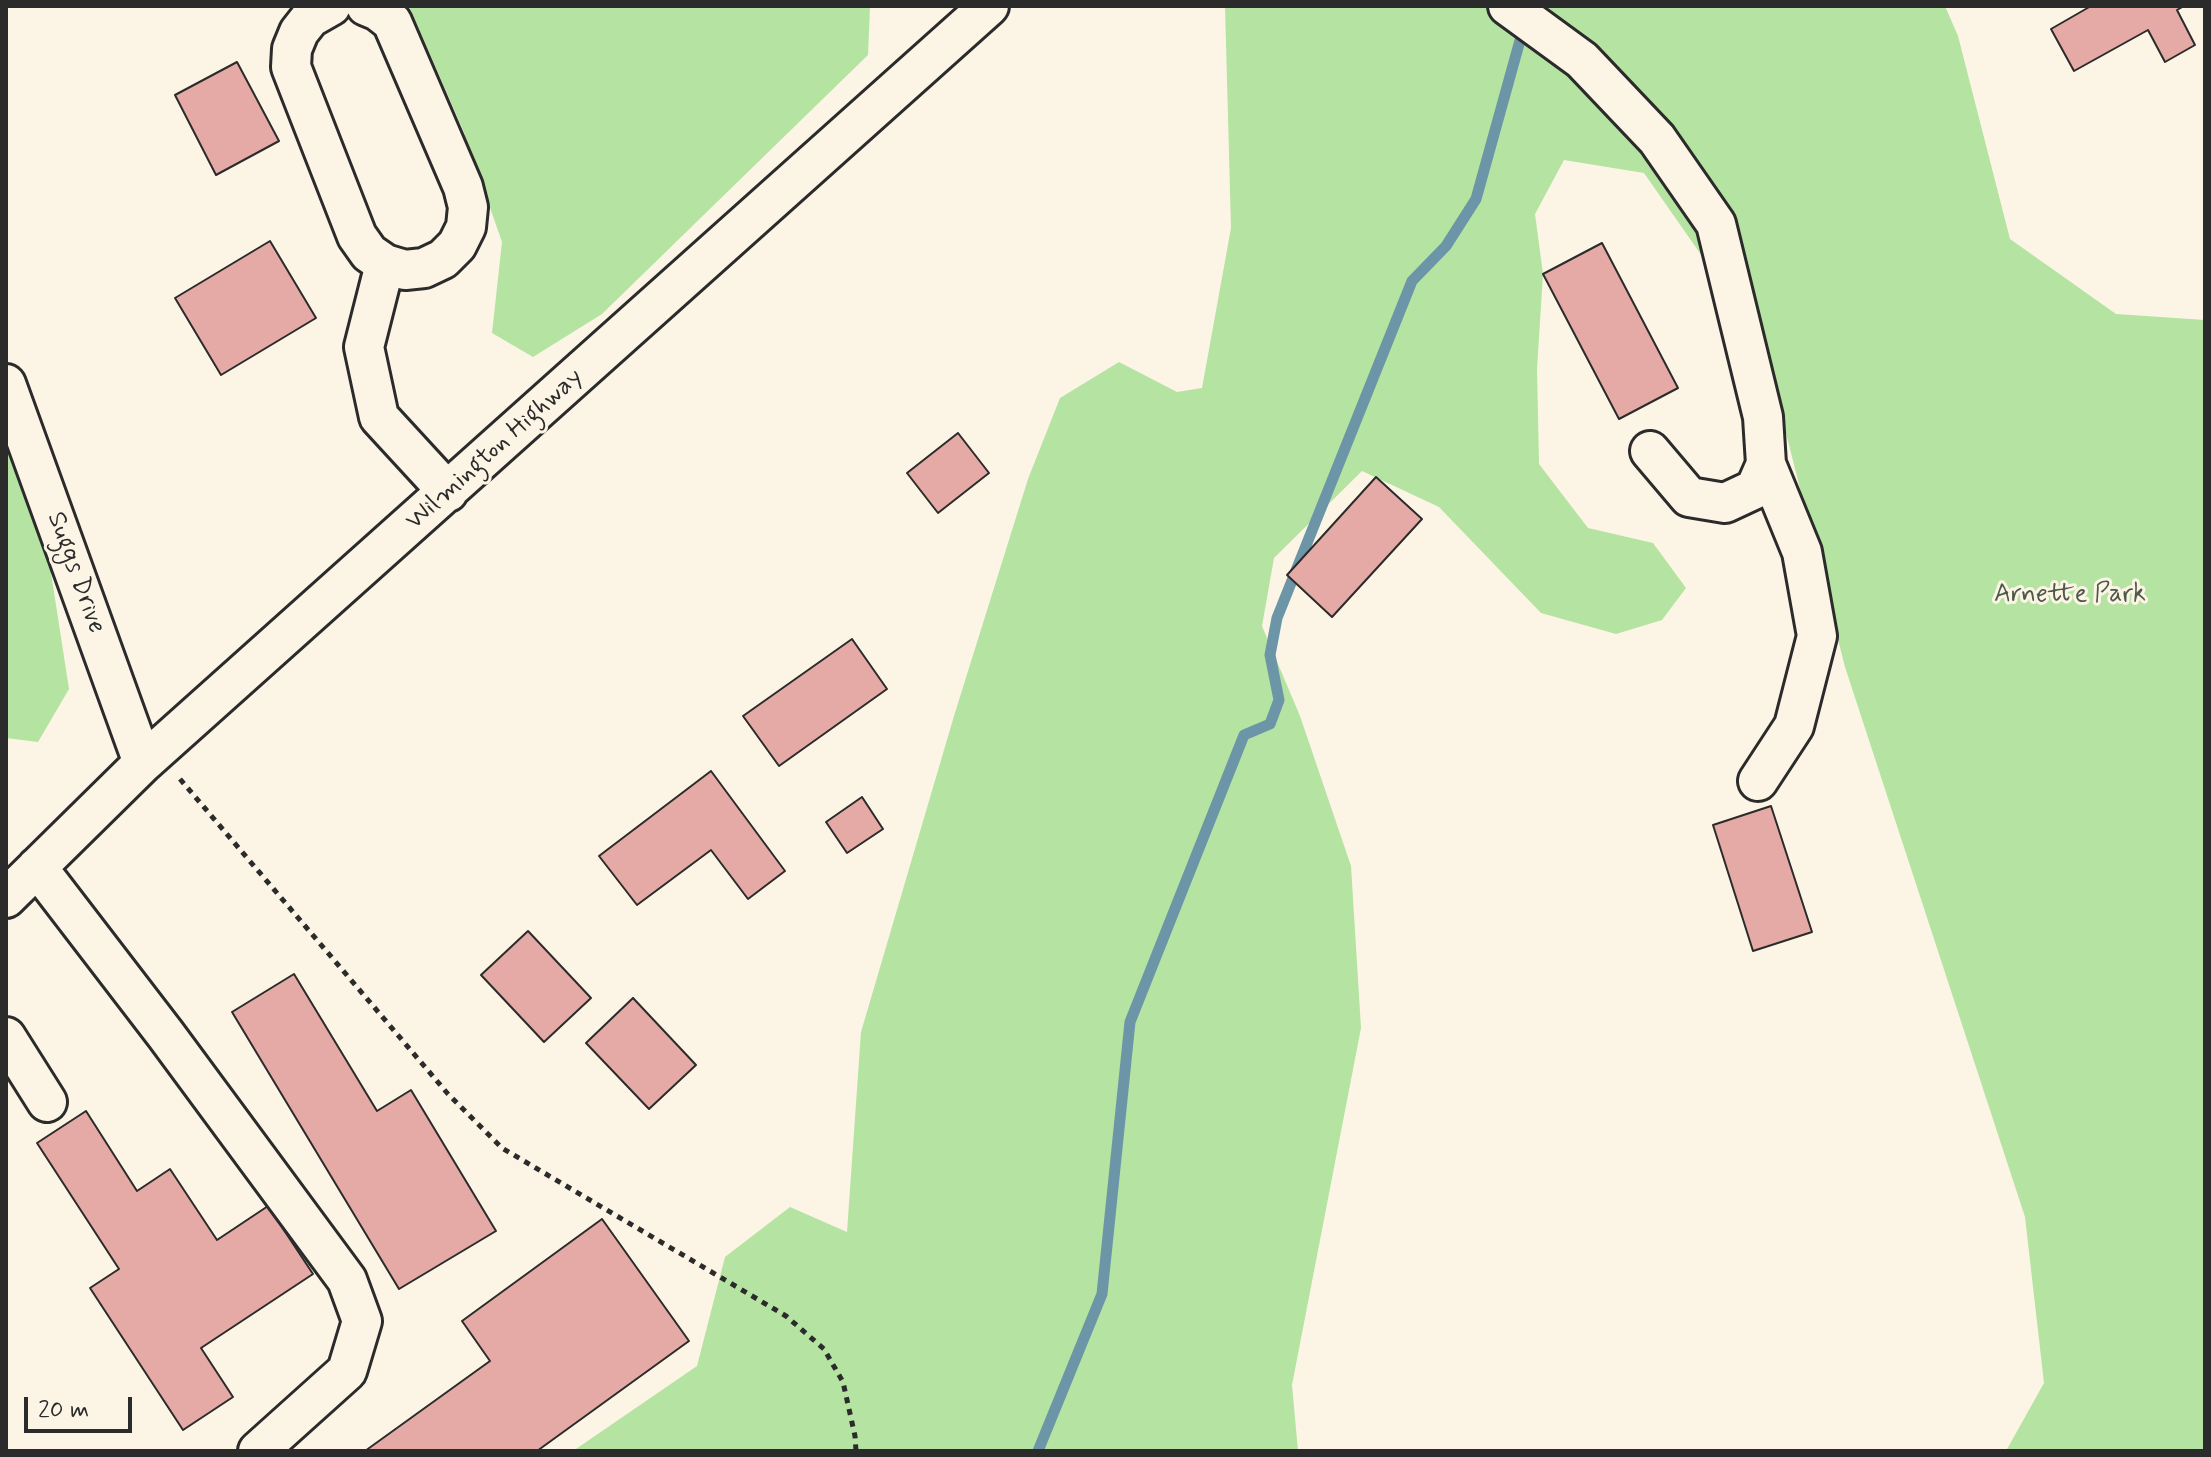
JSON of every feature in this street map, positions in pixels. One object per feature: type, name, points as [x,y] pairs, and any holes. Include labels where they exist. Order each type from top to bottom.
[{"type":"street","points":[[331,6],[310,18],[299,32],[292,49],[291,67],[357,236],[369,253],[385,264],[405,270],[424,268],[443,259],[457,245],[466,227],[468,207],[463,187],[392,22],[366,6]]},
{"type":"street","name":"Wilmington Highway","points":[[6,898],[150,757],[989,6]]},
{"type":"street","points":[[1508,6],[1582,60],[1657,139],[1716,224],[1763,417],[1766,464],[1802,552],[1817,636],[1794,726],[1758,781]]},
{"type":"street","points":[[385,264],[364,347],[379,417],[448,492]]},
{"type":"street","name":"Suggs Drive","points":[[6,384],[150,757]]},
{"type":"street","points":[[1650,451],[1689,497],[1725,503],[1755,489],[1766,464]]},
{"type":"street","points":[[37,867],[347,1280],[362,1321],[347,1371],[258,1451]]},
{"type":"street","points":[[6,1037],[47,1102]]},
{"type":"path","points":[[150,757],[448,1094],[502,1148],[786,1316],[824,1349],[843,1382],[856,1451]]},
{"type":"green space","points":[[409,6],[870,6],[868,55],[602,314],[533,357],[492,333],[502,242],[463,130]]},
{"type":"green space","name":"Arnette Park","points":[[1225,6],[1945,6],[1958,36],[2010,239],[2116,314],[2205,320],[2205,1451],[2006,1451],[2044,1383],[2025,1217],[1845,667],[1786,433],[1720,282],[1644,173],[1564,160],[1535,214],[1543,274],[1537,369],[1539,464],[1588,528],[1653,543],[1686,588],[1662,620],[1616,634],[1541,613],[1439,507],[1362,471],[1274,558],[1262,626],[1300,716],[1351,866],[1361,1028],[1292,1385],[1298,1451],[573,1451],[697,1366],[725,1257],[790,1207],[847,1232],[861,1032],[1028,479],[1060,398],[1119,362],[1177,392],[1202,388],[1231,228]]},
{"type":"green space","points":[[6,447],[49,560],[69,689],[38,742],[6,738]]},
{"type":"building","points":[[2091,6],[2184,6],[2177,10],[2195,45],[2165,62],[2148,30],[2074,71],[2051,29]]},
{"type":"building","points":[[237,62],[279,141],[216,175],[175,95]]},
{"type":"building","points":[[270,241],[316,318],[221,375],[175,298]]},
{"type":"building","points":[[1602,243],[1678,388],[1619,419],[1543,274]]},
{"type":"building","points":[[958,433],[989,473],[938,513],[907,473]]},
{"type":"building","points":[[1376,477],[1422,519],[1332,617],[1287,575]]},
{"type":"building","points":[[852,639],[887,689],[779,766],[743,716]]},
{"type":"building","points":[[711,771],[785,871],[748,899],[711,850],[637,905],[599,856]]},
{"type":"building","points":[[862,797],[883,829],[847,853],[826,822]]},
{"type":"building","points":[[1771,806],[1812,932],[1753,951],[1713,825]]},
{"type":"building","points":[[528,931],[591,998],[544,1042],[481,975]]},
{"type":"building","points":[[294,974],[377,1111],[411,1090],[496,1231],[399,1289],[232,1012]]},
{"type":"building","points":[[633,998],[696,1065],[649,1109],[586,1043]]},
{"type":"building","points":[[86,1111],[137,1191],[170,1169],[217,1240],[268,1206],[313,1274],[201,1348],[233,1397],[183,1430],[90,1288],[119,1269],[37,1143]]},
{"type":"building","points":[[602,1219],[689,1341],[537,1451],[365,1451],[490,1361],[462,1321]]},
{"type":"waterway","points":[[1038,1451],[1102,1294],[1130,1022],[1244,735],[1270,724],[1279,700],[1270,655],[1277,618],[1412,281],[1446,246],[1476,199],[1524,26]]}]
